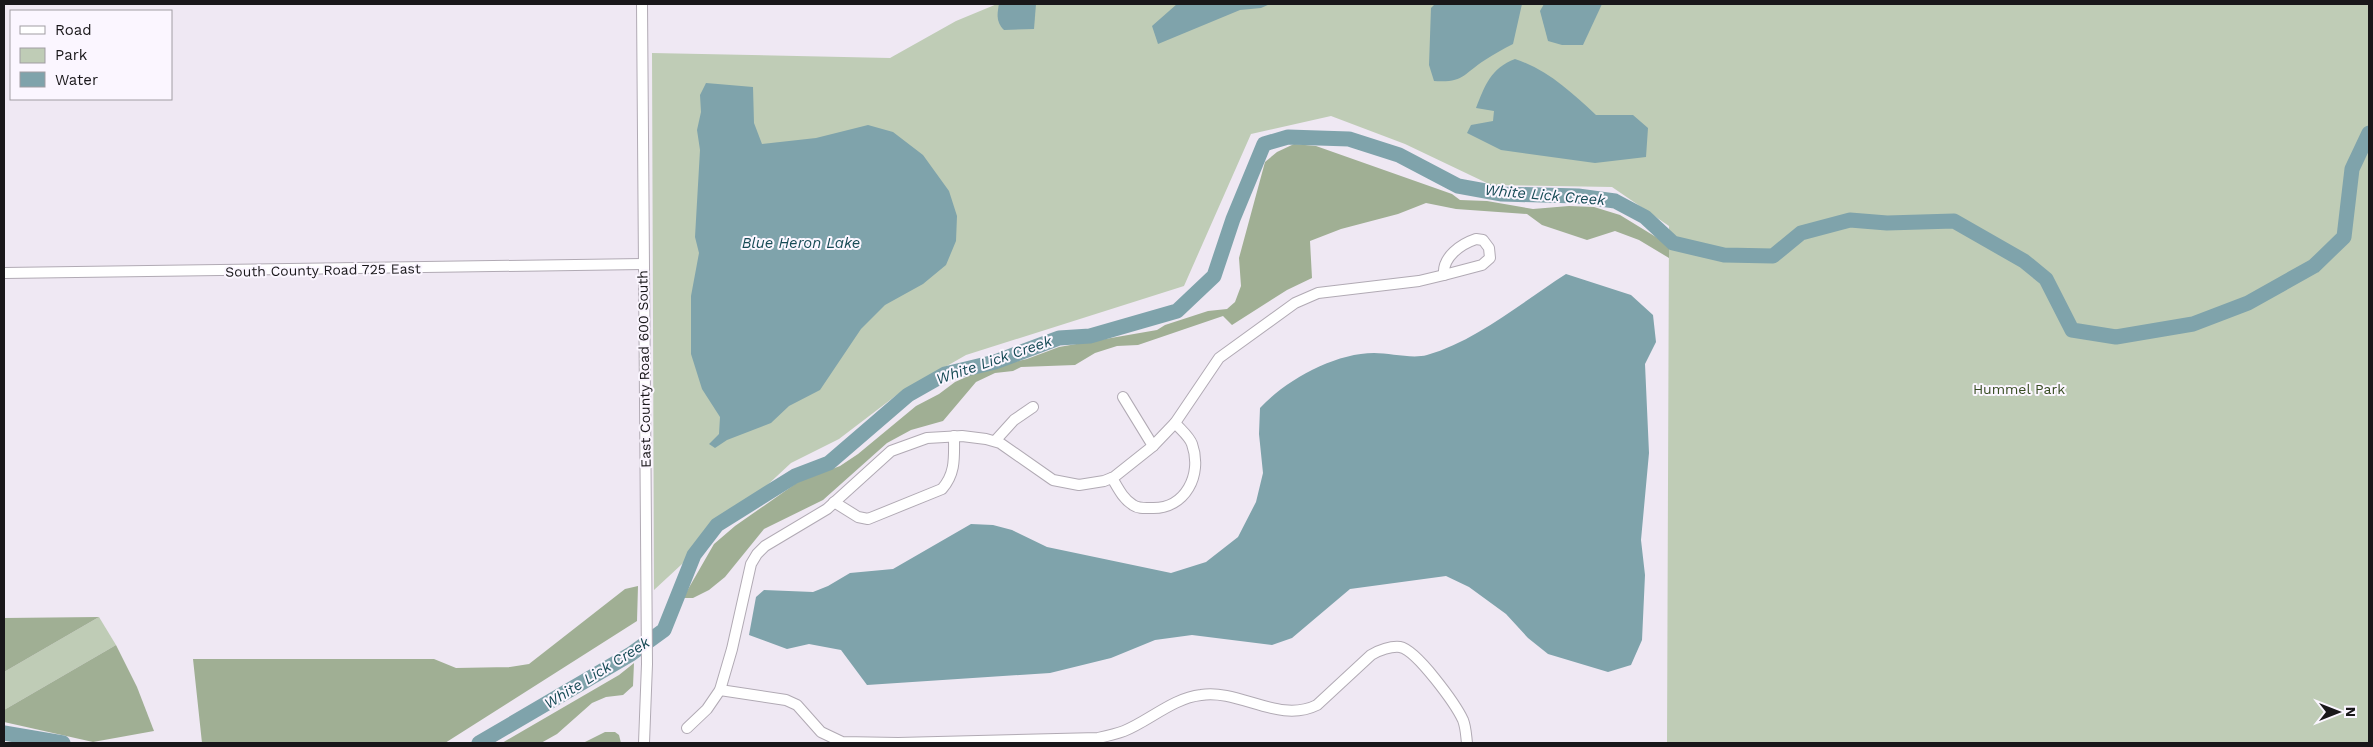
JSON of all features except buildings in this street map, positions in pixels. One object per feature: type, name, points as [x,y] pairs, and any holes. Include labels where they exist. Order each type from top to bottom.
[{"type":"street","name":"East County Road 600 South","points":[[642,4],[646,583],[645,740]]},
{"type":"street","points":[[686,728],[706,709],[720,690],[732,649],[751,564],[757,554],[834,502],[891,451],[927,438],[954,436],[995,441],[1053,480],[1079,485],[1112,478],[1153,446],[1175,423],[1219,358],[1306,297],[1318,293],[1419,281],[1444,275],[1482,264],[1490,258],[1489,248],[1483,240],[1476,239],[1468,242],[1448,258],[1444,265],[1444,275]]},
{"type":"street","name":"South County Road 725 East","points":[[4,273],[643,264]]},
{"type":"street","points":[[1123,397],[1153,446]]},
{"type":"street","points":[[995,441],[1014,420],[1032,407]]},
{"type":"street","points":[[1112,478],[1125,499],[1136,507],[1158,508],[1178,501],[1187,493],[1192,480],[1194,451],[1188,437],[1175,423]]},
{"type":"street","points":[[834,502],[858,517],[868,519],[942,489],[954,468],[954,436]]},
{"type":"street","points":[[720,690],[786,700],[797,705],[821,732],[842,742],[1010,742],[1098,738],[1125,731],[1160,712],[1200,695],[1218,695],[1286,711],[1309,710],[1379,649],[1401,647],[1420,660],[1456,710],[1466,730],[1467,743]]},
{"type":"green space","name":"Hummel Park","points":[[997,4],[2369,4],[2369,743],[1667,743],[1669,226],[1612,187],[1491,185],[1405,144],[1331,116],[1251,134],[1184,286],[966,355],[898,394],[839,439],[791,463],[654,590],[652,53],[890,58],[956,21]]},
{"type":"green space","points":[[1294,144],[1316,146],[1452,194],[1460,200],[1487,201],[1533,209],[1569,206],[1594,207],[1620,215],[1669,245],[1669,258],[1639,240],[1615,231],[1587,240],[1542,225],[1527,214],[1456,209],[1426,203],[1398,214],[1341,229],[1310,241],[1312,278],[1287,290],[1232,325],[1223,316],[1138,345],[1117,346],[1095,353],[1075,365],[1021,367],[1013,371],[995,373],[976,382],[943,421],[911,430],[887,443],[823,500],[764,529],[725,577],[709,590],[693,598],[683,598],[714,544],[735,526],[798,482],[840,466],[858,454],[916,406],[939,394],[955,382],[984,369],[1027,359],[1059,347],[1157,330],[1165,325],[1208,311],[1227,309],[1235,302],[1241,286],[1239,258],[1265,162],[1277,152]]},
{"type":"green space","points":[[638,586],[637,621],[445,743],[202,743],[193,659],[434,659],[456,668],[510,667],[529,664],[625,589]]},
{"type":"green space","points":[[99,617],[116,645],[4,710],[4,672]]},
{"type":"green space","points":[[99,617],[4,672],[4,618]]},
{"type":"green space","points":[[116,645],[137,687],[154,731],[93,742],[4,722],[4,710]]},
{"type":"green space","points":[[634,663],[633,686],[623,695],[606,697],[592,703],[557,734],[541,743],[502,743],[619,675]]},
{"type":"green space","points":[[605,732],[615,732],[619,735],[621,743],[583,743]]},
{"type":"water","points":[[999,4],[1036,4],[1034,29],[1004,30],[998,18]]},
{"type":"water","points":[[1177,4],[1270,4],[1261,8],[1240,10],[1158,44],[1152,26]]},
{"type":"water","points":[[1435,4],[1522,4],[1513,44],[1488,58],[1463,77],[1452,81],[1434,81],[1429,65],[1431,8]]},
{"type":"water","points":[[1544,4],[1602,4],[1583,45],[1562,45],[1548,41],[1540,11]]},
{"type":"water","points":[[1515,59],[1549,75],[1596,115],[1633,115],[1648,128],[1646,157],[1595,163],[1501,150],[1467,133],[1471,125],[1493,121],[1494,111],[1476,108],[1494,72]]},
{"type":"water","name":"Blue Heron Lake","points":[[706,83],[753,87],[754,123],[762,144],[816,138],[868,125],[893,132],[923,155],[949,191],[957,216],[956,241],[946,265],[923,284],[885,305],[861,329],[820,390],[789,406],[771,423],[727,440],[715,448],[709,444],[719,434],[720,417],[702,389],[691,354],[691,296],[699,253],[695,237],[700,150],[697,130],[701,112],[700,95]]},
{"type":"water","points":[[1566,274],[1631,295],[1653,315],[1656,342],[1645,364],[1649,453],[1641,540],[1645,575],[1642,640],[1631,665],[1608,672],[1548,654],[1528,638],[1506,614],[1469,587],[1446,576],[1350,589],[1292,638],[1272,645],[1192,635],[1155,640],[1111,658],[1050,673],[867,685],[841,650],[809,644],[787,649],[749,635],[756,597],[764,590],[813,592],[828,586],[850,573],[893,569],[971,524],[993,525],[1012,530],[1047,547],[1171,573],[1206,562],[1238,537],[1256,502],[1263,473],[1259,434],[1260,408],[1283,388],[1312,370],[1359,354],[1421,356],[1446,348],[1482,330]]},
{"type":"waterway","name":"White Lick Creek","points":[[479,743],[631,654],[664,630],[694,555],[717,525],[795,476],[829,463],[908,395],[945,374],[995,362],[1059,338],[1090,336],[1177,311],[1214,276],[1233,219],[1264,144],[1288,137],[1349,139],[1399,155],[1458,186],[1502,194],[1578,196],[1615,201],[1645,217],[1673,243],[1724,255],[1773,256],[1801,233],[1850,220],[1887,223],[1954,221],[2024,261],[2046,279],[2072,330],[2116,337],[2193,324],[2248,303],[2314,266],[2344,237],[2352,169],[2369,133]]},
{"type":"waterway","name":"White Lick Creek","points":[[4,733],[63,743]]}]
